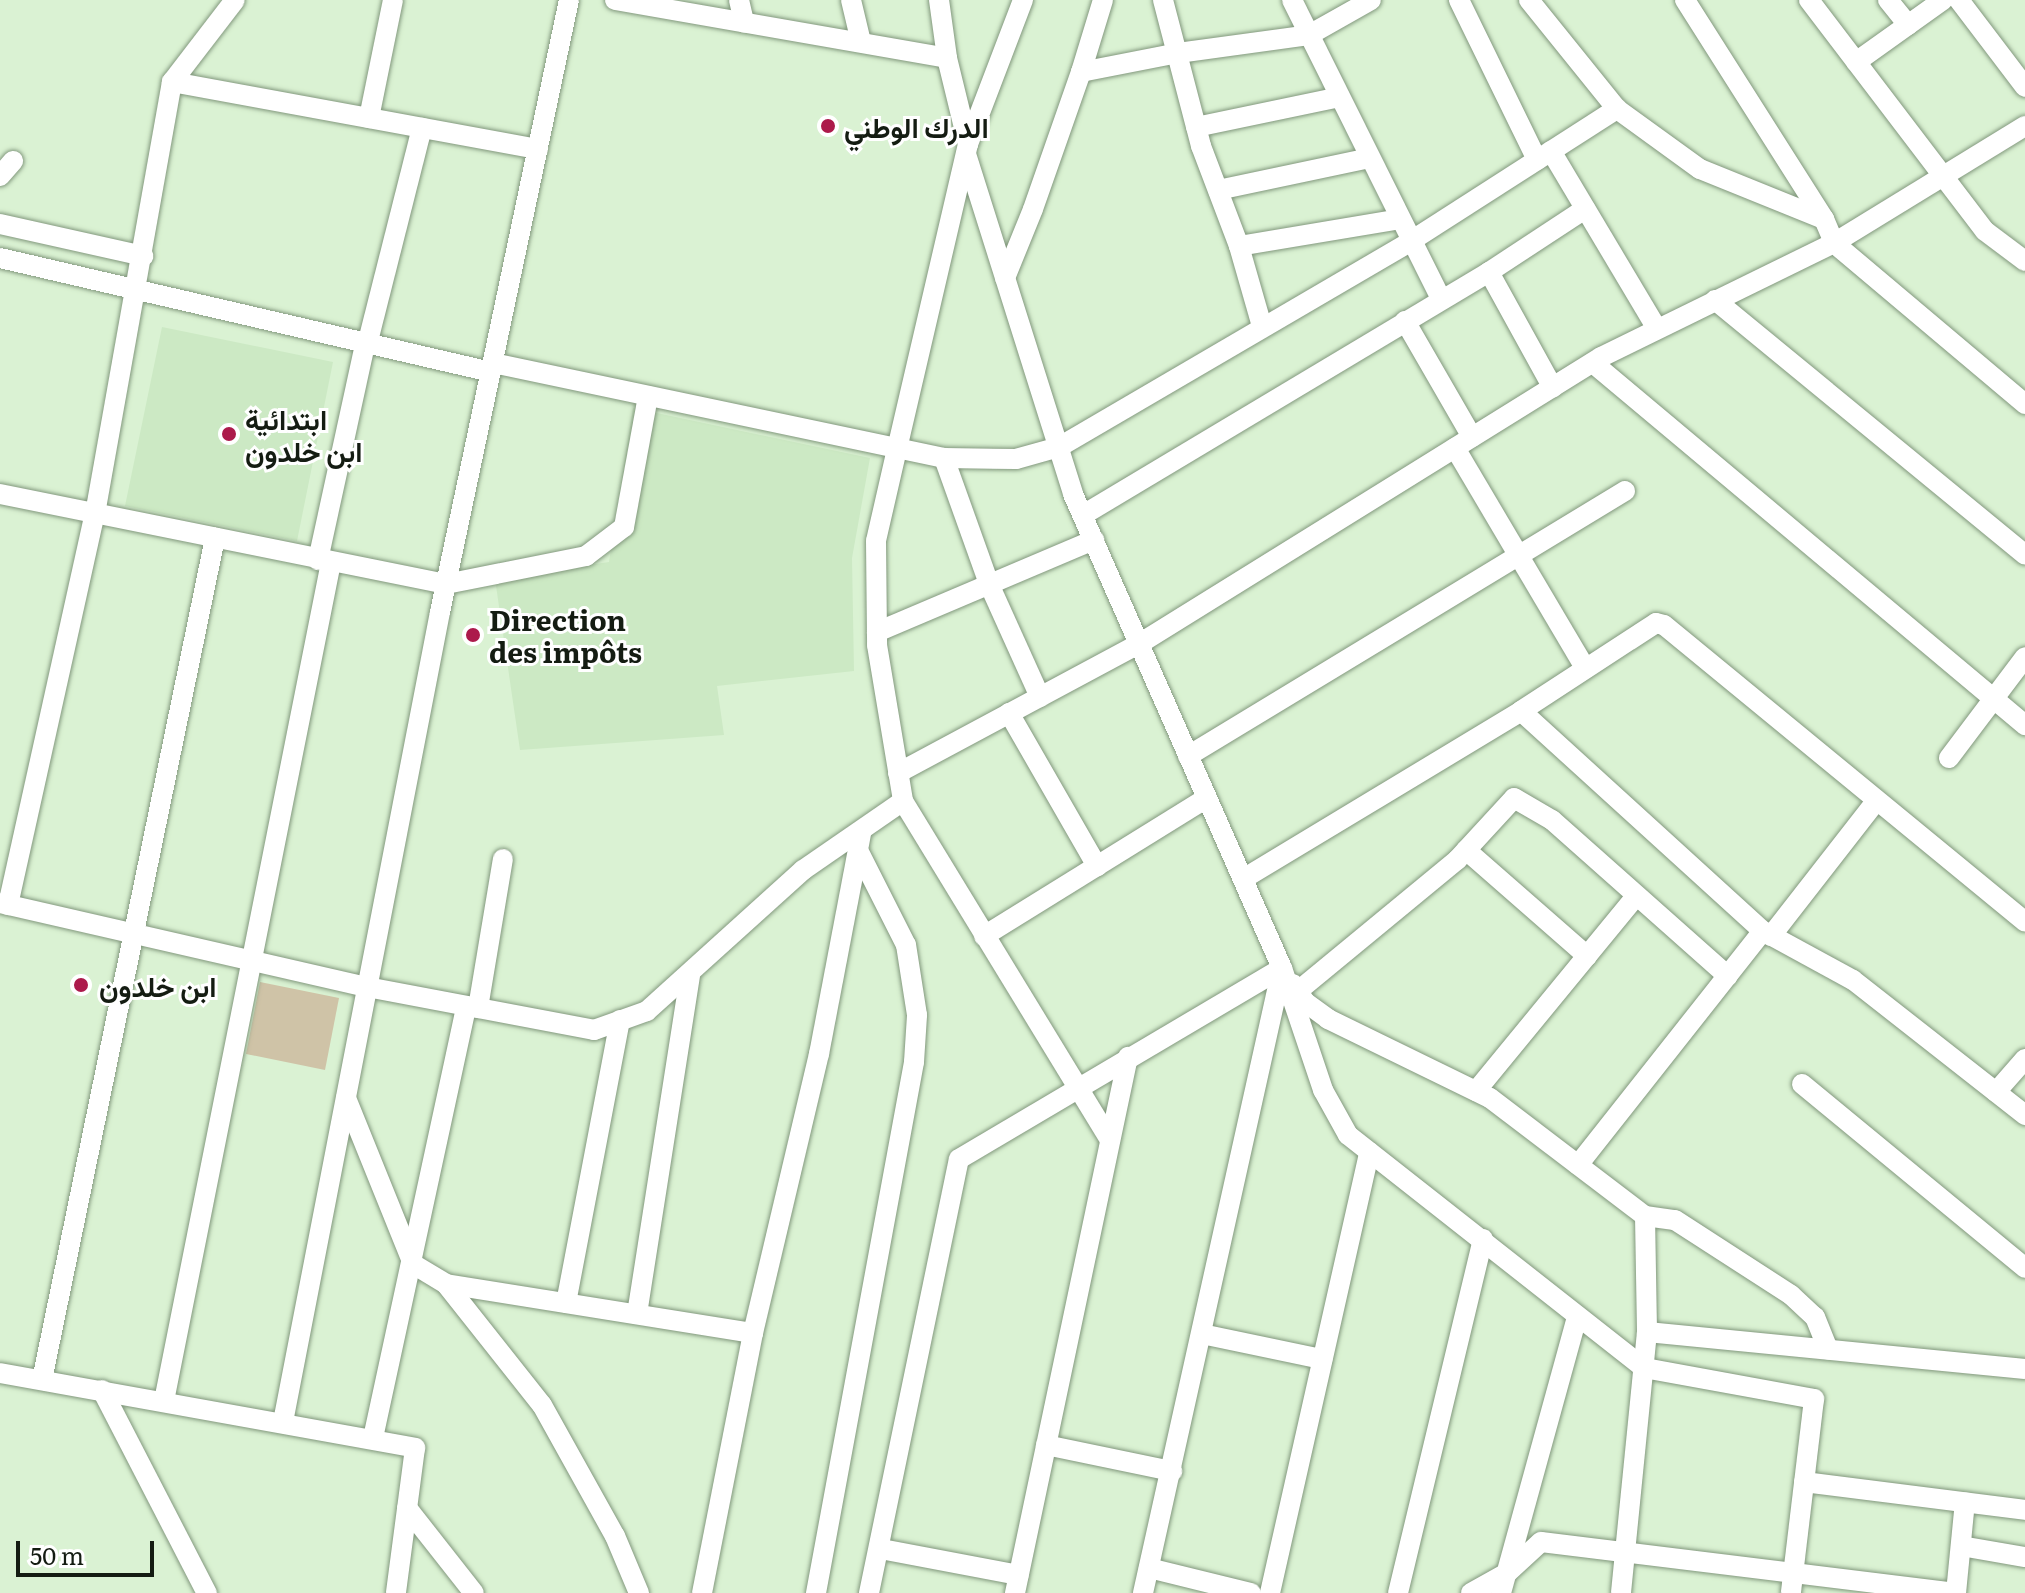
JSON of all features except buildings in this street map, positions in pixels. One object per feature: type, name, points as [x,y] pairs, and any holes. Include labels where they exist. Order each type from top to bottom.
[{"type":"street","points":[[235,0],[172,82],[95,514],[4,904],[367,987],[594,1030],[647,1011],[803,870],[859,842],[903,801]]},
{"type":"street","points":[[369,118],[393,0]]},
{"type":"street","points":[[283,1422],[446,584],[569,0]]},
{"type":"street","points":[[615,0],[947,58]]},
{"type":"street","points":[[739,0],[744,22]]},
{"type":"street","points":[[851,0],[861,42]]},
{"type":"street","points":[[939,0],[947,58],[967,149],[1059,447],[1083,515],[1282,968],[1323,1090],[1348,1135],[1644,1368],[1814,1399],[1791,1593]]},
{"type":"street","points":[[1023,0],[967,149],[897,449],[876,541],[877,632],[903,801],[1075,1088],[1110,1140]]},
{"type":"street","points":[[1005,278],[1033,209],[1103,0]]},
{"type":"street","points":[[1163,0],[1196,127],[1239,246],[1262,326]]},
{"type":"street","points":[[1292,0],[1441,299]]},
{"type":"street","points":[[1081,72],[1178,53],[1309,35],[1371,0]]},
{"type":"street","points":[[1459,0],[1544,156],[1585,209],[1657,329]]},
{"type":"street","points":[[1529,0],[1617,109],[1700,169],[1824,219]]},
{"type":"street","points":[[1685,0],[1824,219],[1834,243],[2025,404]]},
{"type":"street","points":[[1809,0],[1985,231],[2025,261]]},
{"type":"street","points":[[1888,0],[1908,25]]},
{"type":"street","points":[[1856,62],[1943,0]]},
{"type":"street","points":[[1959,0],[2025,87]]},
{"type":"street","points":[[172,82],[538,149]]},
{"type":"street","points":[[1196,127],[1340,97]]},
{"type":"street","points":[[0,258],[366,344],[648,396],[944,458],[1016,459],[1059,447],[1411,241],[1617,109]]},
{"type":"street","points":[[898,773],[1139,644],[1593,363],[1834,243],[2025,126]]},
{"type":"street","points":[[164,1401],[252,961],[366,344],[422,128]]},
{"type":"street","points":[[1218,190],[1370,158]]},
{"type":"street","points":[[1083,515],[1489,272],[1585,209]]},
{"type":"street","points":[[1239,246],[1400,219]]},
{"type":"street","points":[[0,224],[143,256]]},
{"type":"street","points":[[1489,272],[1553,388]]},
{"type":"street","points":[[1715,300],[2025,555]]},
{"type":"street","points":[[1405,321],[1517,556],[1585,668]]},
{"type":"street","points":[[1593,363],[2025,725]]},
{"type":"street","points":[[0,494],[446,584],[586,556],[624,527],[648,396]]},
{"type":"street","points":[[944,458],[989,584],[1040,697]]},
{"type":"street","points":[[1188,756],[1625,491]]},
{"type":"street","points":[[42,1380],[215,538]]},
{"type":"street","points":[[877,632],[1094,540]]},
{"type":"street","points":[[1243,879],[1521,711],[1649,624],[1664,625],[2025,922]]},
{"type":"street","points":[[1949,758],[2025,657]]},
{"type":"street","points":[[1521,711],[1767,934],[1853,980],[2025,1115]]},
{"type":"street","points":[[1009,713],[1097,866]]},
{"type":"street","points":[[984,936],[1207,798]]},
{"type":"street","points":[[1298,991],[1466,850],[1514,798],[1552,820],[1728,976]]},
{"type":"street","points":[[1578,1165],[1728,976],[1767,934],[1877,800]]},
{"type":"street","points":[[702,1593],[753,1333],[819,1054],[859,842]]},
{"type":"street","points":[[816,1593],[914,1062],[917,1015],[906,945],[859,842]]},
{"type":"street","points":[[1466,850],[1587,956]]},
{"type":"street","points":[[373,1438],[503,859]]},
{"type":"street","points":[[1476,1091],[1636,896]]},
{"type":"street","points":[[1282,968],[1298,991],[1328,1019],[1476,1091],[1645,1216],[1675,1220],[1791,1295],[1815,1317],[1828,1350]]},
{"type":"street","points":[[869,1593],[881,1549],[959,1159],[1282,968]]},
{"type":"street","points":[[1143,1593],[1282,968]]},
{"type":"street","points":[[637,1314],[690,975]]},
{"type":"street","points":[[566,1303],[620,1020]]},
{"type":"street","points":[[881,1549],[1017,1584],[1128,1057]]},
{"type":"street","points":[[1996,1092],[2025,1059]]},
{"type":"street","points":[[1802,1084],[2025,1268]]},
{"type":"street","points":[[346,1098],[413,1264],[446,1284],[542,1405],[615,1536],[639,1593]]},
{"type":"street","points":[[1270,1593],[1369,1152]]},
{"type":"street","points":[[1621,1593],[1647,1332],[1645,1216]]},
{"type":"street","points":[[1398,1593],[1483,1239]]},
{"type":"street","points":[[446,1284],[753,1333]]},
{"type":"street","points":[[1504,1583],[1577,1317]]},
{"type":"street","points":[[1647,1332],[2025,1369]]},
{"type":"street","points":[[1202,1334],[1322,1359]]},
{"type":"street","points":[[0,1373],[415,1448],[396,1593]]},
{"type":"street","points":[[102,1390],[198,1590]]},
{"type":"street","points":[[1046,1445],[1172,1471]]},
{"type":"street","points":[[1804,1482],[2025,1510]]},
{"type":"street","points":[[1471,1593],[1504,1583],[1541,1542],[1956,1593],[1965,1502]]},
{"type":"street","points":[[407,1508],[474,1593]]},
{"type":"street","points":[[1961,1546],[2025,1557]]},
{"type":"street","points":[[1149,1568],[1251,1593]]},
{"type":"shaded area","name":"ابتدائية ابن خلدون","points":[[162,327],[333,362],[297,541],[125,506]]},
{"type":"shaded area","points":[[633,408],[870,458],[852,558],[854,671],[717,686],[724,735],[520,750],[495,579],[609,562]]},
{"type":"shaded area","points":[[260,982],[339,998],[325,1070],[246,1054]]},
{"type":"place","name":"الدرك الوطني","points":[[828,126]]},
{"type":"place","name":"ابتدائية ابن خلدون","points":[[229,434]]},
{"type":"place","name":"Direction des impôts","points":[[473,635]]},
{"type":"place","name":"ابن خلدون","points":[[81,985]]}]
